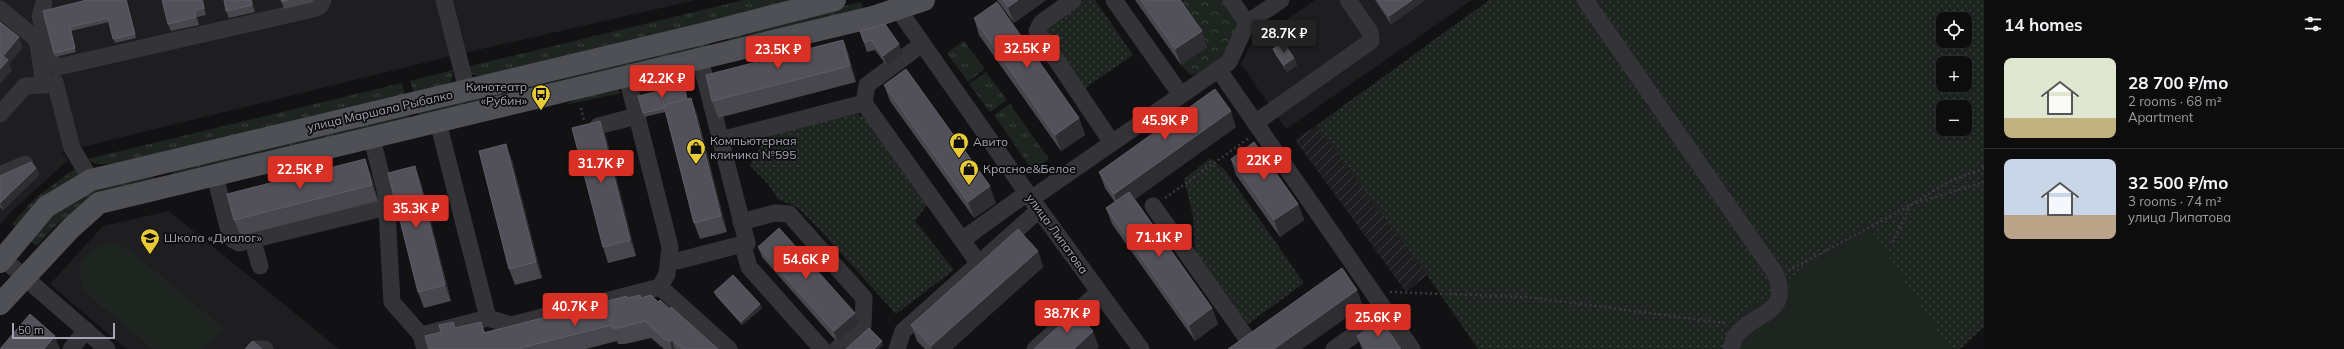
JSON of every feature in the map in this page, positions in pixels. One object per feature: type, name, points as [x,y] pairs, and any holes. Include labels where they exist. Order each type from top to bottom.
[{"type":"main road","name":"улица Маршала Рыбалко","points":[[1,259],[46,208],[91,180],[706,34],[835,0]]},
{"type":"main road","name":"улица Маршала Рыбалко","points":[[0,304],[71,228],[99,203],[372,139],[706,57],[894,4],[924,0]]},
{"type":"main road","points":[[706,34],[717,42],[706,57]]},
{"type":"main road","points":[[180,158],[165,169],[163,177],[186,183]]},
{"type":"street","points":[[5,0],[0,7],[35,38],[39,51],[44,85]]},
{"type":"street","points":[[46,1],[40,16],[51,60],[54,65],[58,67],[313,9],[320,6],[323,0]]},
{"type":"street","points":[[444,0],[467,90]]},
{"type":"street","points":[[1073,0],[1041,22],[1036,31],[1112,143]]},
{"type":"street","points":[[1114,0],[1181,95]]},
{"type":"street","points":[[1232,0],[1247,22]]},
{"type":"street","points":[[962,240],[1032,201],[1112,143],[1229,62],[1247,22],[1281,0]]},
{"type":"street","points":[[1258,127],[1371,41],[1370,32],[1348,0]]},
{"type":"street","points":[[1585,0],[1777,277],[1781,286],[1779,300],[1733,343]]},
{"type":"street","name":"улица Липатова","points":[[894,4],[1032,201],[1141,349]]},
{"type":"street","points":[[922,44],[867,85],[864,103],[979,264]]},
{"type":"street","points":[[706,57],[720,140],[747,243],[744,250],[749,267],[822,349]]},
{"type":"street","points":[[1218,69],[1258,127],[1345,266],[1372,292],[1412,349]]},
{"type":"street","points":[[372,139],[386,194],[392,302],[423,342],[488,318],[511,325],[660,287],[668,274],[670,247],[627,76]]},
{"type":"street","points":[[0,114],[25,86],[44,85],[55,82],[72,148],[91,180]]},
{"type":"street","points":[[720,140],[864,103]]},
{"type":"street","points":[[598,126],[637,116]]},
{"type":"street","points":[[438,122],[488,318]]},
{"type":"street","points":[[0,175],[25,164]]},
{"type":"street","points":[[215,176],[233,240],[239,243],[253,241],[387,207]]},
{"type":"street","points":[[897,349],[903,331],[979,264],[1032,201]]},
{"type":"street","points":[[1153,206],[1246,337]]},
{"type":"street","points":[[741,222],[775,213],[790,214],[864,298],[863,326],[837,349]]},
{"type":"street","points":[[253,241],[260,266]]},
{"type":"street","points":[[669,263],[747,243]]},
{"type":"street","points":[[1,259],[107,349]]},
{"type":"street","points":[[660,287],[729,349]]},
{"type":"street","points":[[1035,349],[1099,292]]},
{"type":"street","points":[[1334,349],[1387,312]]},
{"type":"street","points":[[70,349],[86,330]]},
{"type":"street","points":[[255,349],[265,349]]},
{"type":"path","points":[[1153,206],[1258,127]]},
{"type":"path","points":[[1777,277],[1911,204],[1948,182],[1984,168]]},
{"type":"path","points":[[1893,242],[1911,204],[1984,182]]},
{"type":"path","points":[[1372,292],[1528,297],[1724,323],[1733,343]]},
{"type":"shaded area","points":[[0,0],[696,0],[464,53],[62,152],[68,160],[10,213],[0,225]]},
{"type":"shaded area","points":[[1315,0],[1472,0],[1286,129],[1241,64],[1250,46]]},
{"type":"shaded area","points":[[1317,125],[1427,275],[1406,292],[1295,140]]},
{"type":"shaded area","name":"Школа «Диалог»","points":[[169,211],[339,349],[126,349],[50,284],[103,226]]},
{"type":"green space","points":[[744,0],[795,0],[479,76],[468,73],[466,67]]},
{"type":"green space","points":[[1084,0],[1095,0],[1133,55],[1085,88],[1043,28]]},
{"type":"green space","points":[[1174,0],[1225,0],[1239,19],[1223,55],[1209,68],[1200,73],[1190,75],[1181,65],[1207,47]]},
{"type":"green space","points":[[1489,0],[1984,0],[1984,327],[1960,349],[1478,349],[1427,275],[1317,125]]},
{"type":"green space","points":[[861,2],[863,9],[729,43],[728,36]]},
{"type":"green space","points":[[708,40],[710,47],[419,117],[417,110]]},
{"type":"green space","points":[[964,41],[985,69],[968,82],[947,53]]},
{"type":"green space","points":[[453,70],[451,83],[414,94],[410,81]]},
{"type":"green space","points":[[686,72],[693,77],[672,82],[670,74]]},
{"type":"green space","points":[[986,72],[1007,100],[990,112],[969,84]]},
{"type":"green space","points":[[402,83],[405,97],[109,164],[95,164],[87,159]]},
{"type":"green space","points":[[618,89],[621,93],[565,105],[585,95]]},
{"type":"green space","points":[[1010,104],[1049,159],[1033,171],[994,115]]},
{"type":"green space","points":[[846,110],[878,122],[931,199],[915,221],[954,270],[896,314],[820,230],[798,208],[778,199],[768,184],[750,166],[754,156],[767,138],[771,122]]},
{"type":"green space","points":[[408,113],[410,120],[173,177],[172,170]]},
{"type":"green space","points":[[1210,158],[1225,170],[1304,283],[1248,324],[1195,256],[1193,216],[1184,179]]},
{"type":"green space","points":[[77,167],[77,177],[16,227],[12,224],[34,199]]},
{"type":"green space","points":[[146,176],[154,176],[155,180],[72,213],[56,225],[37,246],[28,240],[53,214],[78,198],[111,185]]},
{"type":"green space","points":[[1866,222],[1950,349],[1745,349],[1727,325]]},
{"type":"green space","points":[[107,243],[117,244],[127,248],[223,328],[205,349],[153,349],[86,293],[80,277],[82,263],[92,251]]},
{"type":"building","points":[[87,0],[126,0],[135,34],[113,39],[108,18],[70,27],[75,48],[54,53],[43,11]]},
{"type":"building","points":[[162,0],[202,0],[204,8],[195,10],[196,17],[168,24]]},
{"type":"building","points":[[224,0],[251,0],[252,5],[226,11]]},
{"type":"building","points":[[1003,0],[1018,0],[1008,7]]},
{"type":"building","points":[[1141,0],[1180,0],[1202,31],[1175,49]]},
{"type":"building","points":[[1377,0],[1412,0],[1389,16]]},
{"type":"building","points":[[997,2],[1079,118],[1055,135],[974,18]]},
{"type":"building","points":[[0,22],[19,37],[3,56],[8,60],[0,69]]},
{"type":"building","points":[[885,24],[899,44],[883,56],[871,40],[864,42],[860,31]]},
{"type":"building","points":[[843,40],[850,66],[712,101],[706,75]]},
{"type":"building","points":[[1283,42],[1294,58],[1284,65],[1273,49]]},
{"type":"building","points":[[906,69],[990,186],[968,202],[884,85]]},
{"type":"building","points":[[684,85],[687,99],[664,105],[664,108],[643,113],[638,96]]},
{"type":"building","points":[[1215,89],[1231,111],[1114,194],[1099,172]]},
{"type":"building","points":[[691,98],[721,216],[694,223],[664,105]]},
{"type":"building","points":[[600,121],[630,240],[603,247],[572,128]]},
{"type":"building","points":[[1254,142],[1298,204],[1274,220],[1231,159]]},
{"type":"building","points":[[506,144],[536,262],[509,269],[479,151]]},
{"type":"building","points":[[365,159],[372,185],[234,220],[227,194]]},
{"type":"building","points":[[31,162],[36,168],[0,203],[0,176]]},
{"type":"building","points":[[415,166],[445,285],[418,292],[388,173]]},
{"type":"building","points":[[1129,192],[1212,308],[1189,325],[1106,208]]},
{"type":"building","points":[[779,228],[855,313],[834,331],[758,247]]},
{"type":"building","points":[[1018,229],[1038,251],[931,346],[911,325]]},
{"type":"building","points":[[1342,268],[1357,290],[1274,349],[1228,349]]},
{"type":"building","points":[[733,275],[760,304],[741,322],[714,292]]},
{"type":"building","points":[[640,295],[641,298],[651,295],[658,302],[660,300],[670,309],[671,307],[718,349],[682,349],[672,340],[670,342],[664,339],[645,321],[619,328],[612,328],[612,325],[516,349],[429,349],[425,336],[441,332],[439,325],[453,322],[455,328],[481,322],[484,333],[627,296],[627,298]]},
{"type":"building","points":[[1075,311],[1093,331],[1074,349],[1034,349]]},
{"type":"building","points":[[30,314],[55,336],[44,349],[0,349]]},
{"type":"building","points":[[1381,320],[1401,349],[1366,349],[1357,336]]},
{"type":"building","points":[[869,328],[882,341],[874,349],[846,349]]},
{"type":"building","points":[[253,341],[262,349],[245,349]]},
{"type":"place","name":"Кинотеатр «Рубин»","points":[[541,111]]},
{"type":"place","name":"Авито","points":[[959,159]]},
{"type":"place","name":"Компьютерная клиника №595","points":[[696,165]]},
{"type":"place","name":"Красное&Белое","points":[[969,186]]},
{"type":"place","name":"Школа «Диалог»","points":[[150,255]]}]
